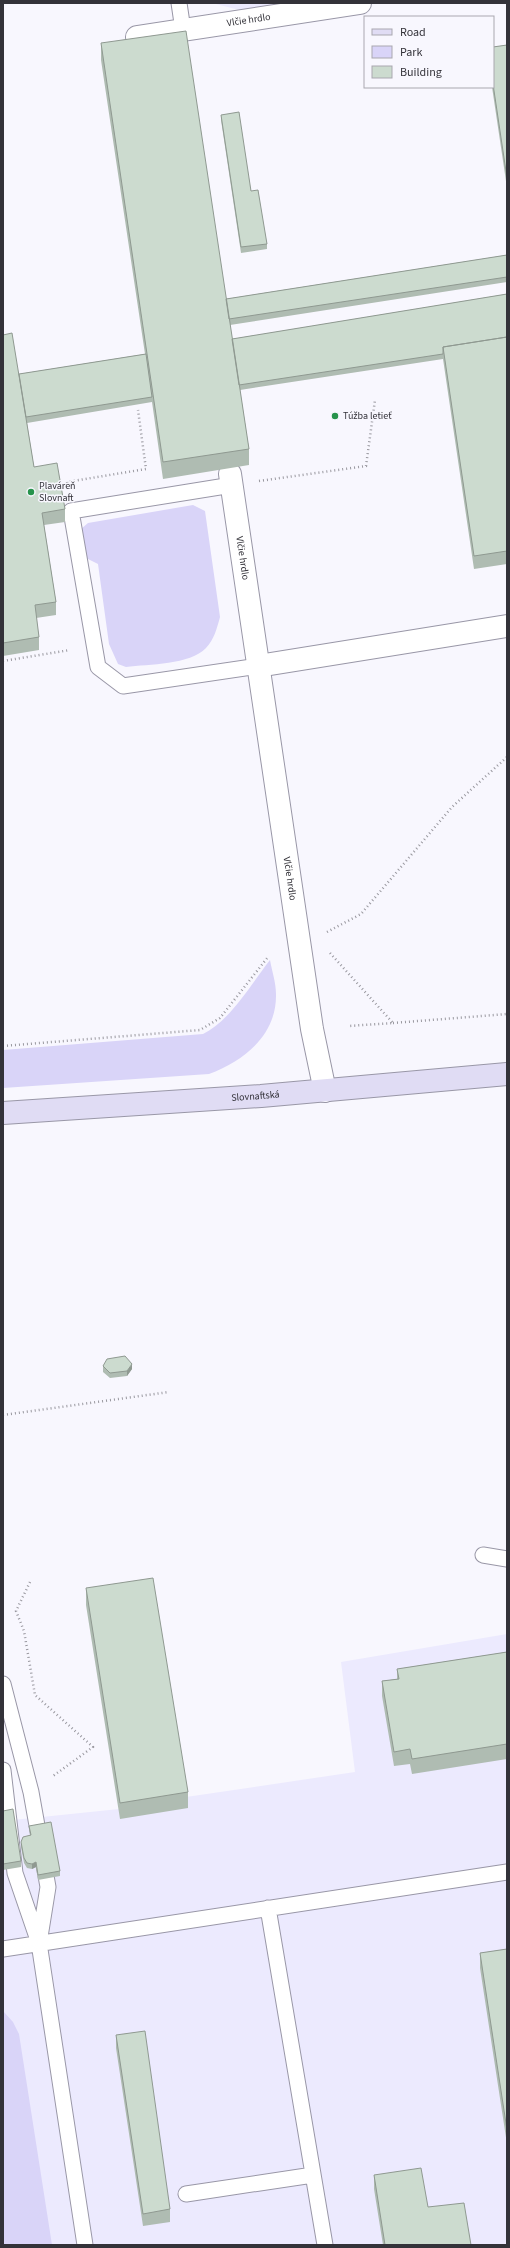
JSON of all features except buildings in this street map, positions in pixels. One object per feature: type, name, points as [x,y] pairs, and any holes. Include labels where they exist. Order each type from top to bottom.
[{"type":"main road","name":"Slovnaftská","points":[[3,1113],[325,1090],[507,1074]]},
{"type":"street","name":"Vlčie hrdlo","points":[[137,37],[360,3]]},
{"type":"street","name":"Vlčie hrdlo","points":[[231,480],[312,1029],[325,1090]]},
{"type":"street","points":[[258,666],[507,626]]},
{"type":"lane","points":[[179,3],[183,30]]},
{"type":"lane","points":[[231,480],[71,511],[98,667],[123,686],[258,666]]},
{"type":"lane","points":[[483,1555],[507,1559]]},
{"type":"lane","points":[[3,1684],[31,1792],[48,1887],[39,1944]]},
{"type":"lane","points":[[3,1770],[15,1873],[39,1944],[85,2245]]},
{"type":"lane","points":[[3,1949],[507,1872]]},
{"type":"lane","points":[[268,1908],[325,2245]]},
{"type":"lane","points":[[186,2194],[313,2175]]},
{"type":"path","points":[[231,480],[366,466],[375,400]]},
{"type":"path","points":[[71,511],[67,482],[146,469],[138,410]]},
{"type":"path","points":[[3,661],[56,652]]},
{"type":"path","points":[[323,934],[361,914],[452,806],[507,757]]},
{"type":"path","points":[[327,949],[393,1023]]},
{"type":"path","points":[[3,1046],[200,1030],[220,1018],[268,957]]},
{"type":"path","points":[[349,1026],[507,1014]]},
{"type":"path","points":[[3,1415],[169,1392]]},
{"type":"path","points":[[30,1582],[16,1611],[24,1631],[35,1696],[93,1747],[31,1792]]},
{"type":"shaded area","points":[[212,3],[305,3],[247,12]]},
{"type":"shaded area","points":[[507,1634],[507,2245],[3,2245],[3,1821],[119,1809],[186,1797],[355,1772],[341,1662]]},
{"type":"green space","points":[[193,505],[205,511],[220,617],[213,638],[209,645],[199,654],[180,661],[126,667],[118,664],[109,644],[98,564],[84,557],[81,529],[88,523]]},
{"type":"green space","points":[[270,960],[275,981],[276,994],[275,1009],[271,1022],[264,1034],[246,1054],[222,1069],[209,1074],[3,1088],[3,1050],[203,1034],[213,1028],[231,1011],[248,991]]},
{"type":"green space","points":[[3,2011],[13,2022],[19,2034],[52,2245],[3,2245]]},
{"type":"place","name":"Túžba letieť","points":[[335,416]]},
{"type":"place","name":"Plaváreň Slovnaft","points":[[31,492]]}]
